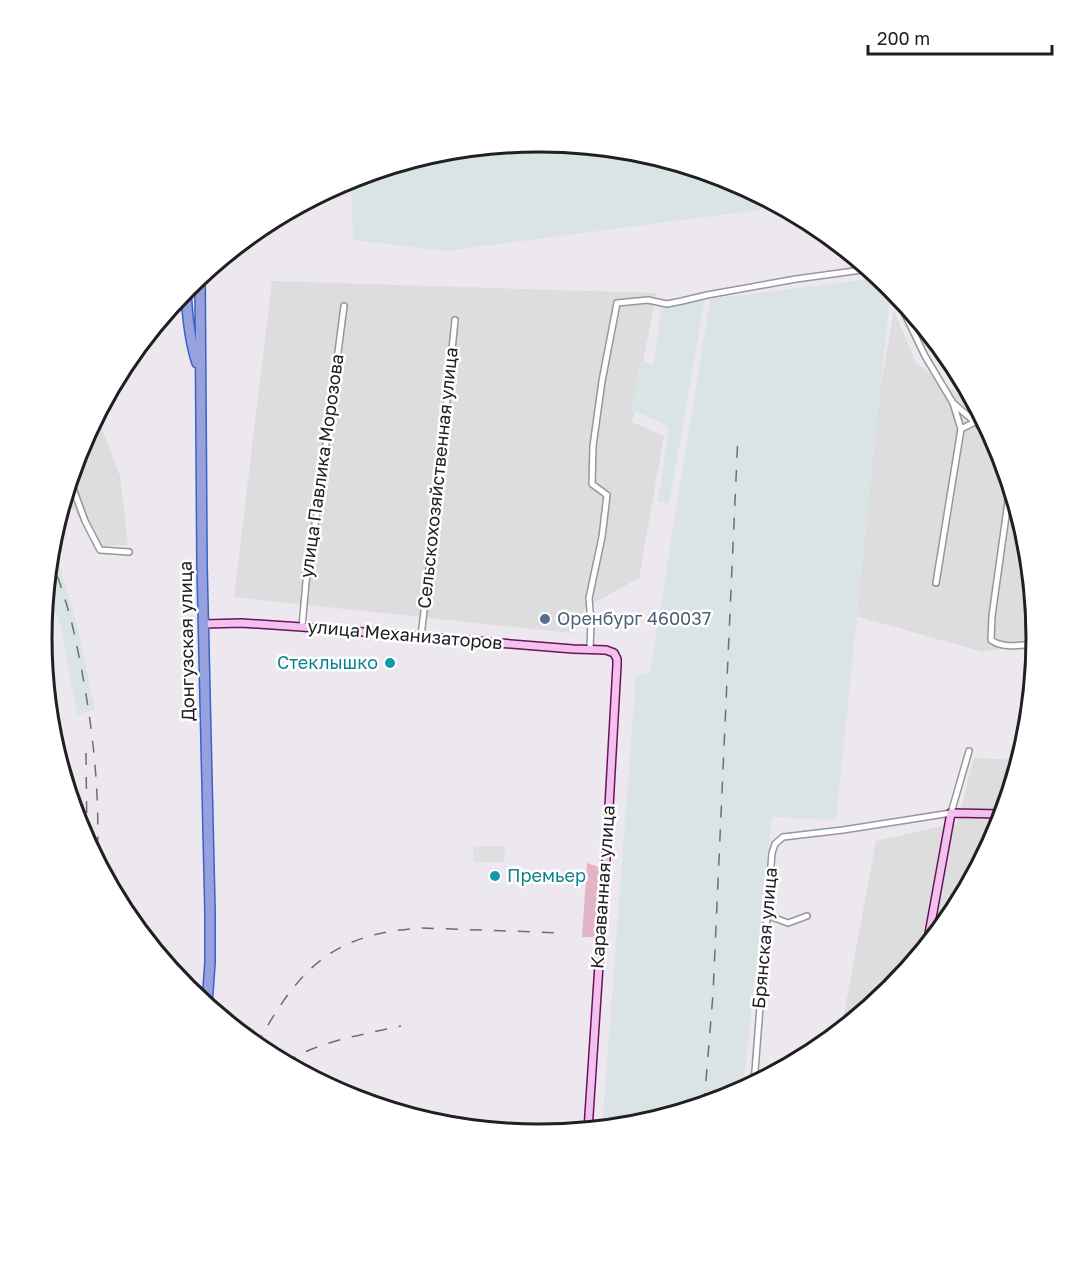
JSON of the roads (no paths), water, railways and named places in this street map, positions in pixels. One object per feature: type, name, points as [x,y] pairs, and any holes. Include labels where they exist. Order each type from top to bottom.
[{"type":"highway","name":"Донгузская улица","points":[[200,289],[202,566],[210,912],[208,994]]},
{"type":"highway","points":[[186,303],[192,347],[200,374]]},
{"type":"street","points":[[590,649],[589,598],[602,537],[607,495],[592,484],[593,446],[616,303],[648,300],[667,304],[682,302],[706,295],[858,270]]},
{"type":"street","name":"улица Павлика Морозова","points":[[302,627],[306,582],[344,306]]},
{"type":"street","name":"Сельскохозяйственная улица","points":[[421,636],[455,320]]},
{"type":"street","points":[[908,321],[925,356],[953,404],[962,429],[936,583]]},
{"type":"street","points":[[953,404],[974,421]]},
{"type":"street","points":[[962,429],[975,422]]},
{"type":"street","points":[[75,493],[100,550],[129,552]]},
{"type":"street","points":[[1007,506],[992,616],[991,640],[996,644],[1004,645],[1026,644]]},
{"type":"street","name":"улица Механизаторов","points":[[204,624],[241,622],[606,650]]},
{"type":"street","name":"Караванная улица","points":[[589,1121],[617,659],[614,652],[606,650]]},
{"type":"street","points":[[933,923],[951,813],[969,751]]},
{"type":"street","name":"Брянская улица","points":[[755,1074],[766,915],[772,853],[775,844],[783,837],[951,813],[992,814]]},
{"type":"street","points":[[766,915],[788,923],[807,916]]},
{"type":"railway","points":[[705,1095],[713,994],[738,434]]},
{"type":"railway","points":[[57,575],[73,628],[89,715],[96,773],[98,841]]},
{"type":"railway","points":[[86,753],[87,816]]},
{"type":"railway","points":[[261,1037],[287,996],[303,977],[321,960],[341,947],[364,938],[390,931],[422,928],[564,933]]},
{"type":"railway","points":[[294,1058],[326,1044],[401,1026]]},
{"type":"place","name":"Оренбург 460037","points":[[545,619]]},
{"type":"place","name":"Стеклышко","points":[[390,663]]},
{"type":"place","name":"Премьер","points":[[495,876]]}]
